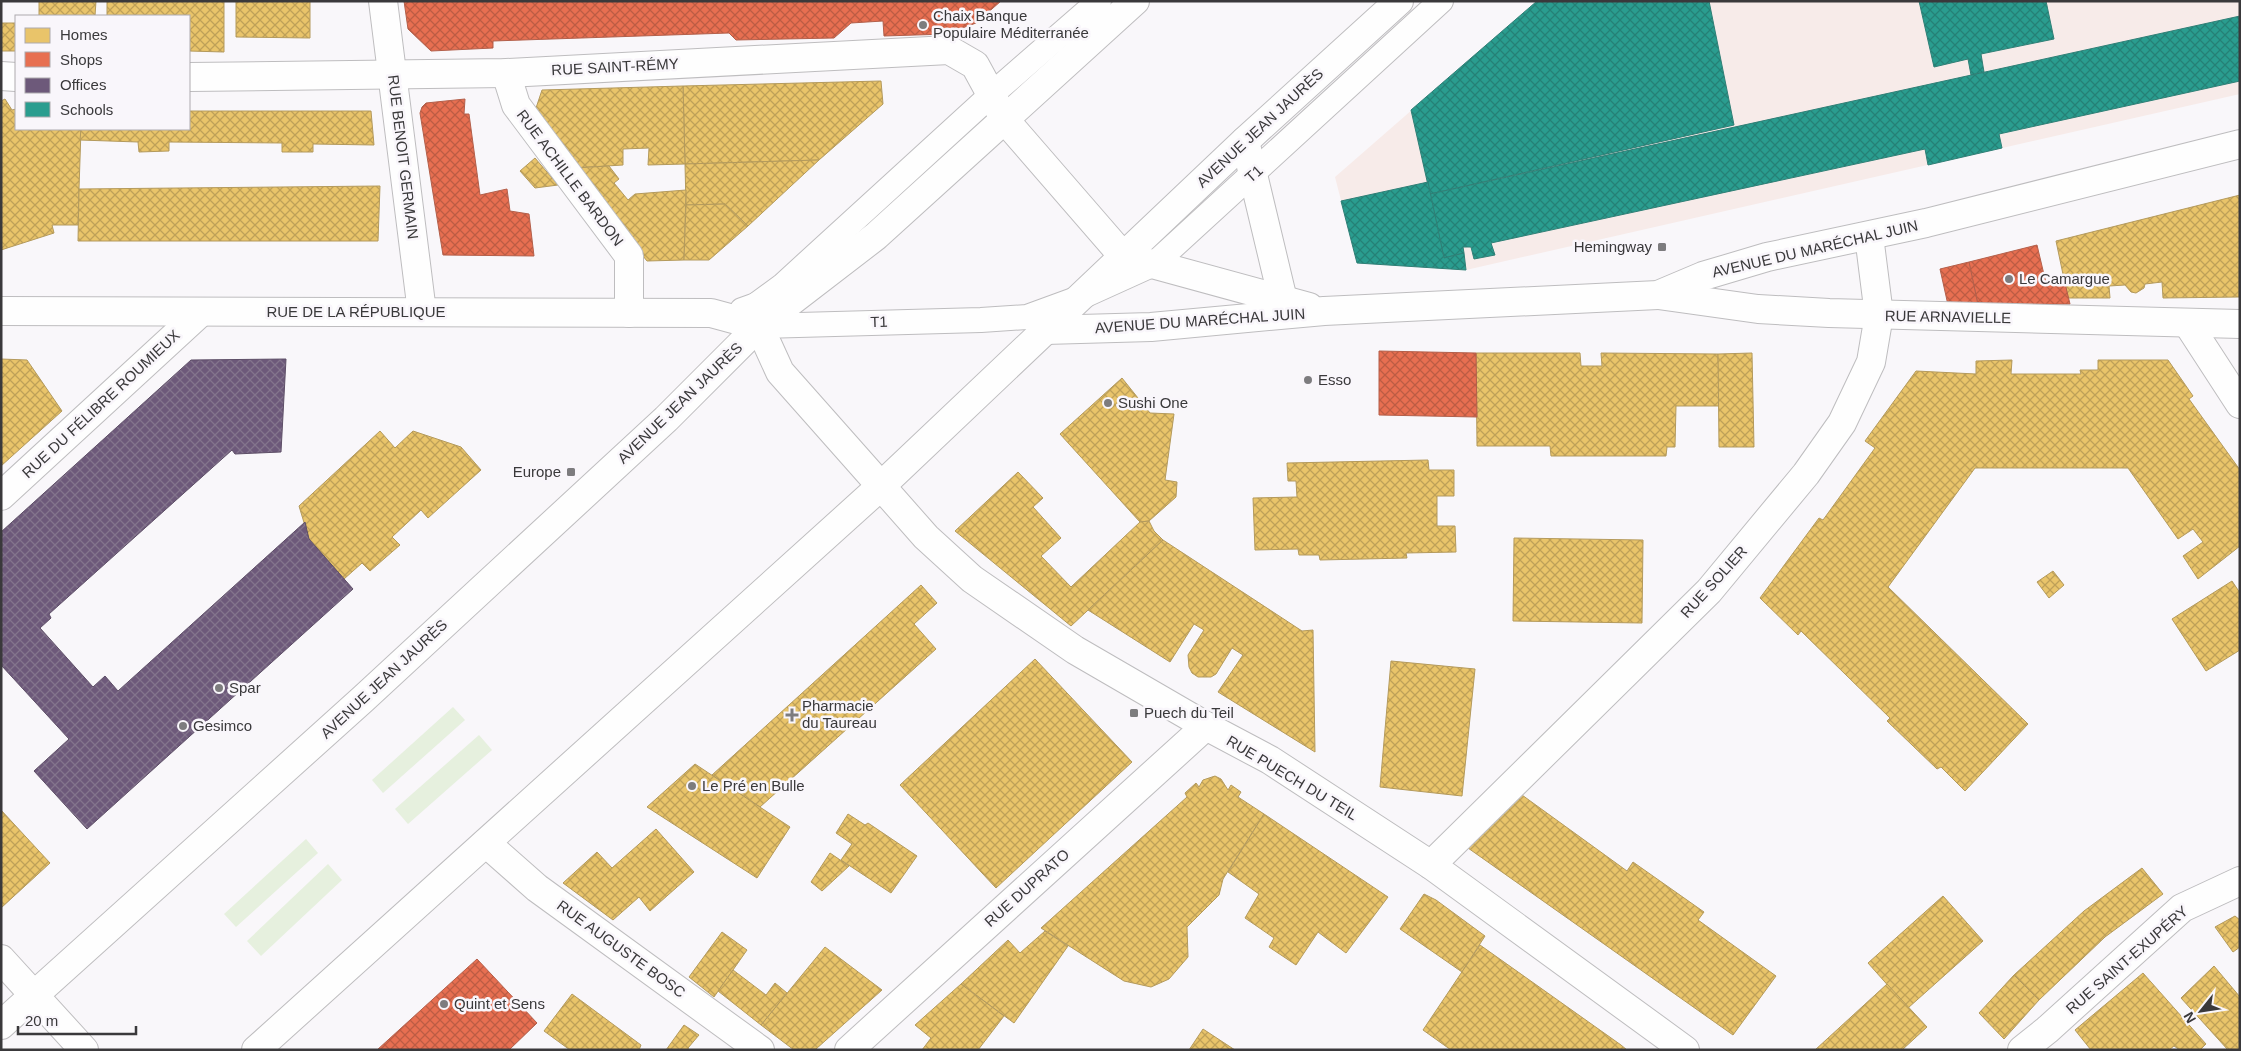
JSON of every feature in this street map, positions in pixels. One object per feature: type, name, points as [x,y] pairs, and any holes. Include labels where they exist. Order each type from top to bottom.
[{"type":"street","name":"RUE BENOIT GERMAIN","points":[[383,1],[422,312]]},
{"type":"street","name":"AVENUE JEAN JAURÈS","points":[[1,1025],[356,706],[666,419],[758,316],[876,236],[1135,1]]},
{"type":"street","name":"AVENUE JEAN JAURÈS","points":[[256,1050],[881,486],[1245,141],[1399,1]]},
{"type":"street","name":"RUE SAINT-RÉMY","points":[[190,77],[506,74],[949,50],[974,65],[1005,120]]},
{"type":"street","name":"RUE ACHILLE BARDON","points":[[506,74],[516,105],[628,256],[629,313]]},
{"type":"street","points":[[1,76],[15,77]]},
{"type":"street","points":[[1005,120],[1123,256]]},
{"type":"street","name":"AVENUE DU MARÉCHAL JUIN","points":[[1245,141],[1283,300]]},
{"type":"street","name":"AVENUE DU MARÉCHAL JUIN","points":[[1045,330],[1151,327],[1324,311],[1658,294],[1702,276],[1767,257],[1869,236],[2240,144]]},
{"type":"street","name":"RUE SOLIER","points":[[1431,865],[1709,591],[1800,481],[1842,423],[1871,362],[1879,315],[1869,236]]},
{"type":"street","name":"AVENUE DU MARÉCHAL JUIN","points":[[1123,256],[1324,311]]},
{"type":"street","name":"RUE ARNAVIELLE","points":[[1658,294],[1758,309],[1879,315],[2240,324]]},
{"type":"street","name":"RUE DE LA RÉPUBLIQUE","points":[[1,311],[711,313]]},
{"type":"street","name":"RUE DU FÉLIBRE ROUMIEUX","points":[[1,496],[201,312]]},
{"type":"street","name":"T1","points":[[711,313],[758,316]]},
{"type":"street","name":"AVENUE JEAN JAURÈS","points":[[758,316],[780,372],[881,486]]},
{"type":"street","points":[[2188,324],[2240,404]]},
{"type":"street","name":"RUE PUECH DU TEIL","points":[[881,486],[926,537],[972,579],[1075,650],[1206,726],[1270,760],[1431,865],[1685,1050]]},
{"type":"street","name":"RUE DUPRATO","points":[[849,1050],[1206,726]]},
{"type":"street","name":"RUE AUGUSTE BOSC","points":[[486,843],[537,888],[760,1050]]},
{"type":"street","name":"RUE SAINT-EXUPÉRY","points":[[2022,1050],[2047,1030],[2182,908],[2240,880]]},
{"type":"street","points":[[1,959],[84,1050]]},
{"type":"lane","points":[[758,316],[782,286],[991,95],[1099,1]]},
{"type":"lane","name":"T1","points":[[758,316],[981,320],[1027,316],[1079,298],[1154,264],[1441,1]]},
{"type":"shaded area","points":[[1537,1],[2240,1],[2240,94],[1466,270],[1357,263],[1335,177]]},
{"type":"green space","points":[[453,707],[465,720],[383,793],[372,780]]},
{"type":"green space","points":[[479,735],[492,750],[408,824],[395,809]]},
{"type":"green space","points":[[306,839],[318,853],[236,927],[224,914]]},
{"type":"green space","points":[[328,864],[342,880],[261,956],[247,941]]},
{"type":"building: Homes","points":[[39,1],[96,1],[95,15],[39,15]]},
{"type":"building: Homes","points":[[107,1],[224,1],[224,52],[190,51],[190,15],[107,15]]},
{"type":"building: Homes","points":[[236,1],[310,1],[310,38],[236,37]]},
{"type":"building: Homes","points":[[1,23],[15,23],[15,51],[1,51]]},
{"type":"building: Homes","points":[[881,81],[883,104],[819,160],[685,164],[683,86]]},
{"type":"building: Homes","points":[[683,86],[685,164],[648,165],[649,148],[623,149],[623,165],[573,168],[533,117],[542,90]]},
{"type":"building: Homes","points":[[5,99],[12,110],[15,109],[15,130],[81,130],[78,225],[52,225],[54,233],[1,250],[1,101]]},
{"type":"building: Homes","points":[[190,111],[371,111],[374,145],[313,144],[313,152],[282,152],[282,143],[169,142],[169,151],[139,152],[138,142],[80,140],[81,130],[190,130]]},
{"type":"building: Homes","points":[[535,158],[558,185],[535,188],[520,171]]},
{"type":"building: Homes","points":[[819,160],[748,226],[725,204],[686,205],[685,164]]},
{"type":"building: Homes","points":[[609,166],[619,179],[614,183],[628,200],[635,194],[686,190],[684,260],[647,261],[573,168]]},
{"type":"building: Homes","points":[[380,186],[378,241],[78,241],[79,189]]},
{"type":"building: Homes","points":[[2240,195],[2239,297],[2163,298],[2162,282],[2145,284],[2144,288],[2136,293],[2131,292],[2125,285],[2109,286],[2110,298],[2068,298],[2056,241]]},
{"type":"building: Homes","points":[[725,204],[748,226],[709,260],[684,260],[686,205]]},
{"type":"building: Homes","points":[[1476,353],[1580,353],[1581,366],[1602,366],[1601,353],[1718,354],[1720,406],[1676,406],[1675,447],[1667,447],[1666,456],[1551,456],[1550,446],[1477,446]]},
{"type":"building: Homes","points":[[1752,353],[1754,447],[1719,447],[1718,354]]},
{"type":"building: Homes","points":[[1,359],[27,360],[62,411],[1,466]]},
{"type":"building: Homes","points":[[2012,360],[2011,374],[2081,374],[2080,370],[2098,370],[2098,360],[2168,360],[2193,396],[2189,399],[2240,470],[2240,546],[2198,579],[2183,556],[2203,542],[2193,529],[2178,539],[2128,468],[1975,468],[1888,587],[2028,724],[1965,791],[1941,767],[1937,769],[1887,721],[1890,718],[1801,631],[1798,635],[1760,598],[1819,518],[1823,520],[1875,448],[1865,441],[1916,371],[1976,374],[1976,361]]},
{"type":"building: Homes","points":[[1122,378],[1150,413],[1174,414],[1165,480],[1177,482],[1176,497],[1149,521],[1140,522],[1060,434]]},
{"type":"building: Homes","points":[[380,431],[395,448],[413,431],[461,447],[481,470],[428,518],[421,510],[392,537],[400,545],[370,571],[362,563],[344,579],[309,539],[299,506]]},
{"type":"building: Homes","points":[[1428,460],[1429,470],[1454,470],[1454,496],[1437,496],[1437,526],[1455,526],[1456,552],[1406,553],[1407,558],[1320,560],[1319,555],[1299,555],[1298,549],[1255,550],[1253,498],[1297,497],[1296,481],[1288,481],[1287,463]]},
{"type":"building: Homes","points":[[1018,472],[1043,498],[1033,507],[1061,538],[1041,556],[1071,587],[1140,522],[1149,521],[1154,531],[1163,540],[1071,626],[955,531]]},
{"type":"building: Homes","points":[[1514,538],[1643,540],[1642,623],[1513,621]]},
{"type":"building: Homes","points":[[1163,540],[1302,631],[1313,630],[1315,752],[1218,692],[1243,655],[1232,648],[1216,674],[1211,677],[1198,677],[1192,673],[1189,667],[1188,655],[1204,630],[1194,624],[1170,662],[1088,610]]},
{"type":"building: Homes","points":[[2053,571],[2064,585],[2049,598],[2037,582]]},
{"type":"building: Homes","points":[[2232,581],[2240,593],[2240,650],[2206,671],[2172,619]]},
{"type":"building: Homes","points":[[921,585],[937,603],[914,624],[936,649],[760,807],[712,775]]},
{"type":"building: Homes","points":[[1035,659],[1132,762],[996,888],[900,785]]},
{"type":"building: Homes","points":[[1391,661],[1475,669],[1462,796],[1380,787]]},
{"type":"building: Homes","points":[[695,764],[790,827],[757,878],[647,807]]},
{"type":"building: Homes","points":[[1215,776],[1221,779],[1228,790],[1231,785],[1241,792],[1238,797],[1264,814],[1223,879],[1219,895],[1187,927],[1188,957],[1169,979],[1151,987],[1124,981],[1041,928],[1187,797],[1185,793],[1196,783],[1199,787],[1203,780]]},
{"type":"building: Homes","points":[[1522,795],[1627,871],[1633,862],[1704,912],[1698,920],[1776,976],[1733,1035],[1468,848]]},
{"type":"building: Homes","points":[[1,810],[50,863],[1,908]]},
{"type":"building: Homes","points":[[848,814],[865,825],[868,823],[917,856],[891,893],[841,860],[852,844],[836,833]]},
{"type":"building: Homes","points":[[1264,814],[1388,897],[1346,953],[1318,932],[1296,965],[1269,947],[1274,938],[1245,918],[1259,894],[1228,872]]},
{"type":"building: Homes","points":[[656,829],[694,872],[650,911],[639,897],[613,920],[563,883],[597,852],[612,868]]},
{"type":"building: Homes","points":[[830,853],[849,866],[822,891],[811,882]]},
{"type":"building: Homes","points":[[2142,868],[2163,894],[2105,937],[2039,1000],[2014,975],[2084,911]]},
{"type":"building: Homes","points":[[1424,894],[1436,900],[1485,936],[1462,972],[1400,929]]},
{"type":"building: Homes","points":[[1943,896],[1983,941],[1908,1008],[1868,963]]},
{"type":"building: Homes","points":[[2235,916],[2240,920],[2240,947],[2233,952],[2215,927]]},
{"type":"building: Homes","points":[[1045,931],[1068,946],[1014,1023],[961,984],[1008,940],[1020,953]]},
{"type":"building: Homes","points":[[722,932],[747,950],[714,997],[689,977]]},
{"type":"building: Homes","points":[[1480,945],[1627,1050],[1451,1050],[1423,1030]]},
{"type":"building: Homes","points":[[825,947],[882,990],[816,1049],[794,1050],[761,1025]]},
{"type":"building: Homes","points":[[2214,966],[2240,997],[2240,1048],[2238,1050],[2228,1050],[2181,998]]},
{"type":"building: Homes","points":[[733,970],[766,995],[775,983],[787,993],[761,1025],[718,991]]},
{"type":"building: Homes","points":[[2143,973],[2206,1044],[2200,1050],[2180,1050],[2174,1046],[2169,1050],[2091,1050],[2075,1030]]},
{"type":"building: Homes","points":[[2014,975],[2039,1000],[2004,1039],[1979,1013]]},
{"type":"building: Homes","points":[[961,984],[1004,1016],[978,1050],[922,1050],[931,1038],[915,1025]]},
{"type":"building: Homes","points":[[1887,984],[1927,1027],[1902,1050],[1815,1050]]},
{"type":"building: Homes","points":[[572,994],[641,1045],[639,1050],[570,1050],[544,1031]]},
{"type":"building: Homes","points":[[684,1025],[699,1035],[688,1048],[689,1050],[666,1050]]},
{"type":"building: Homes","points":[[1203,1029],[1235,1050],[1189,1050]]},
{"type":"building: Shops","points":[[404,1],[1001,1],[976,23],[947,34],[884,36],[883,21],[851,23],[834,38],[736,40],[729,33],[493,41],[493,48],[431,51],[408,29]]},
{"type":"building: Shops","points":[[465,99],[464,114],[469,114],[480,195],[507,189],[510,211],[529,214],[534,256],[443,255],[420,113],[426,103]]},
{"type":"building: Shops","points":[[2037,245],[2046,283],[2064,279],[2070,304],[1978,305],[1969,262]]},
{"type":"building: Shops","points":[[1969,262],[1978,305],[1948,305],[1940,269]]},
{"type":"building: Shops","points":[[1379,351],[1476,353],[1477,417],[1379,415]]},
{"type":"building: Shops","points":[[477,959],[537,1023],[509,1050],[377,1050]]},
{"type":"building: Offices","points":[[286,359],[281,452],[235,454],[232,450],[49,614],[51,618],[40,628],[93,687],[105,676],[118,691],[305,522],[309,539],[353,589],[87,829],[34,771],[69,739],[1,665],[1,532],[191,360]]},
{"type":"building: Schools","points":[[1537,1],[1709,1],[1734,125],[1430,194],[1411,110]]},
{"type":"building: Schools","points":[[1919,1],[2046,1],[2054,39],[1981,54],[1984,72],[1971,75],[1968,59],[1934,67]]},
{"type":"building: Schools","points":[[2240,16],[2240,81],[1999,134],[2002,148],[1928,165],[1925,149],[1491,243],[1495,255],[1474,259],[1471,247],[1463,247],[1464,253],[1444,258],[1430,194]]},
{"type":"building: Schools","points":[[1428,182],[1444,258],[1464,253],[1466,270],[1357,263],[1341,201]]},
{"type":"place","name":"Chaix Banque Populaire Méditerranée","points":[[923,25]]},
{"type":"place","name":"Hemingway","points":[[1662,247]]},
{"type":"place","name":"Le Camargue","points":[[2009,279]]},
{"type":"place","name":"Esso","points":[[1308,380]]},
{"type":"place","name":"Sushi One","points":[[1108,403]]},
{"type":"place","name":"Europe","points":[[571,472]]},
{"type":"place","name":"Spar","points":[[219,688]]},
{"type":"place","name":"Puech du Teil","points":[[1134,713]]},
{"type":"place","name":"Pharmacie du Taureau","points":[[792,715]]},
{"type":"place","name":"Gesimco","points":[[183,726]]},
{"type":"place","name":"Le Pré en Bulle","points":[[692,786]]},
{"type":"place","name":"Quint et Sens","points":[[444,1004]]}]
